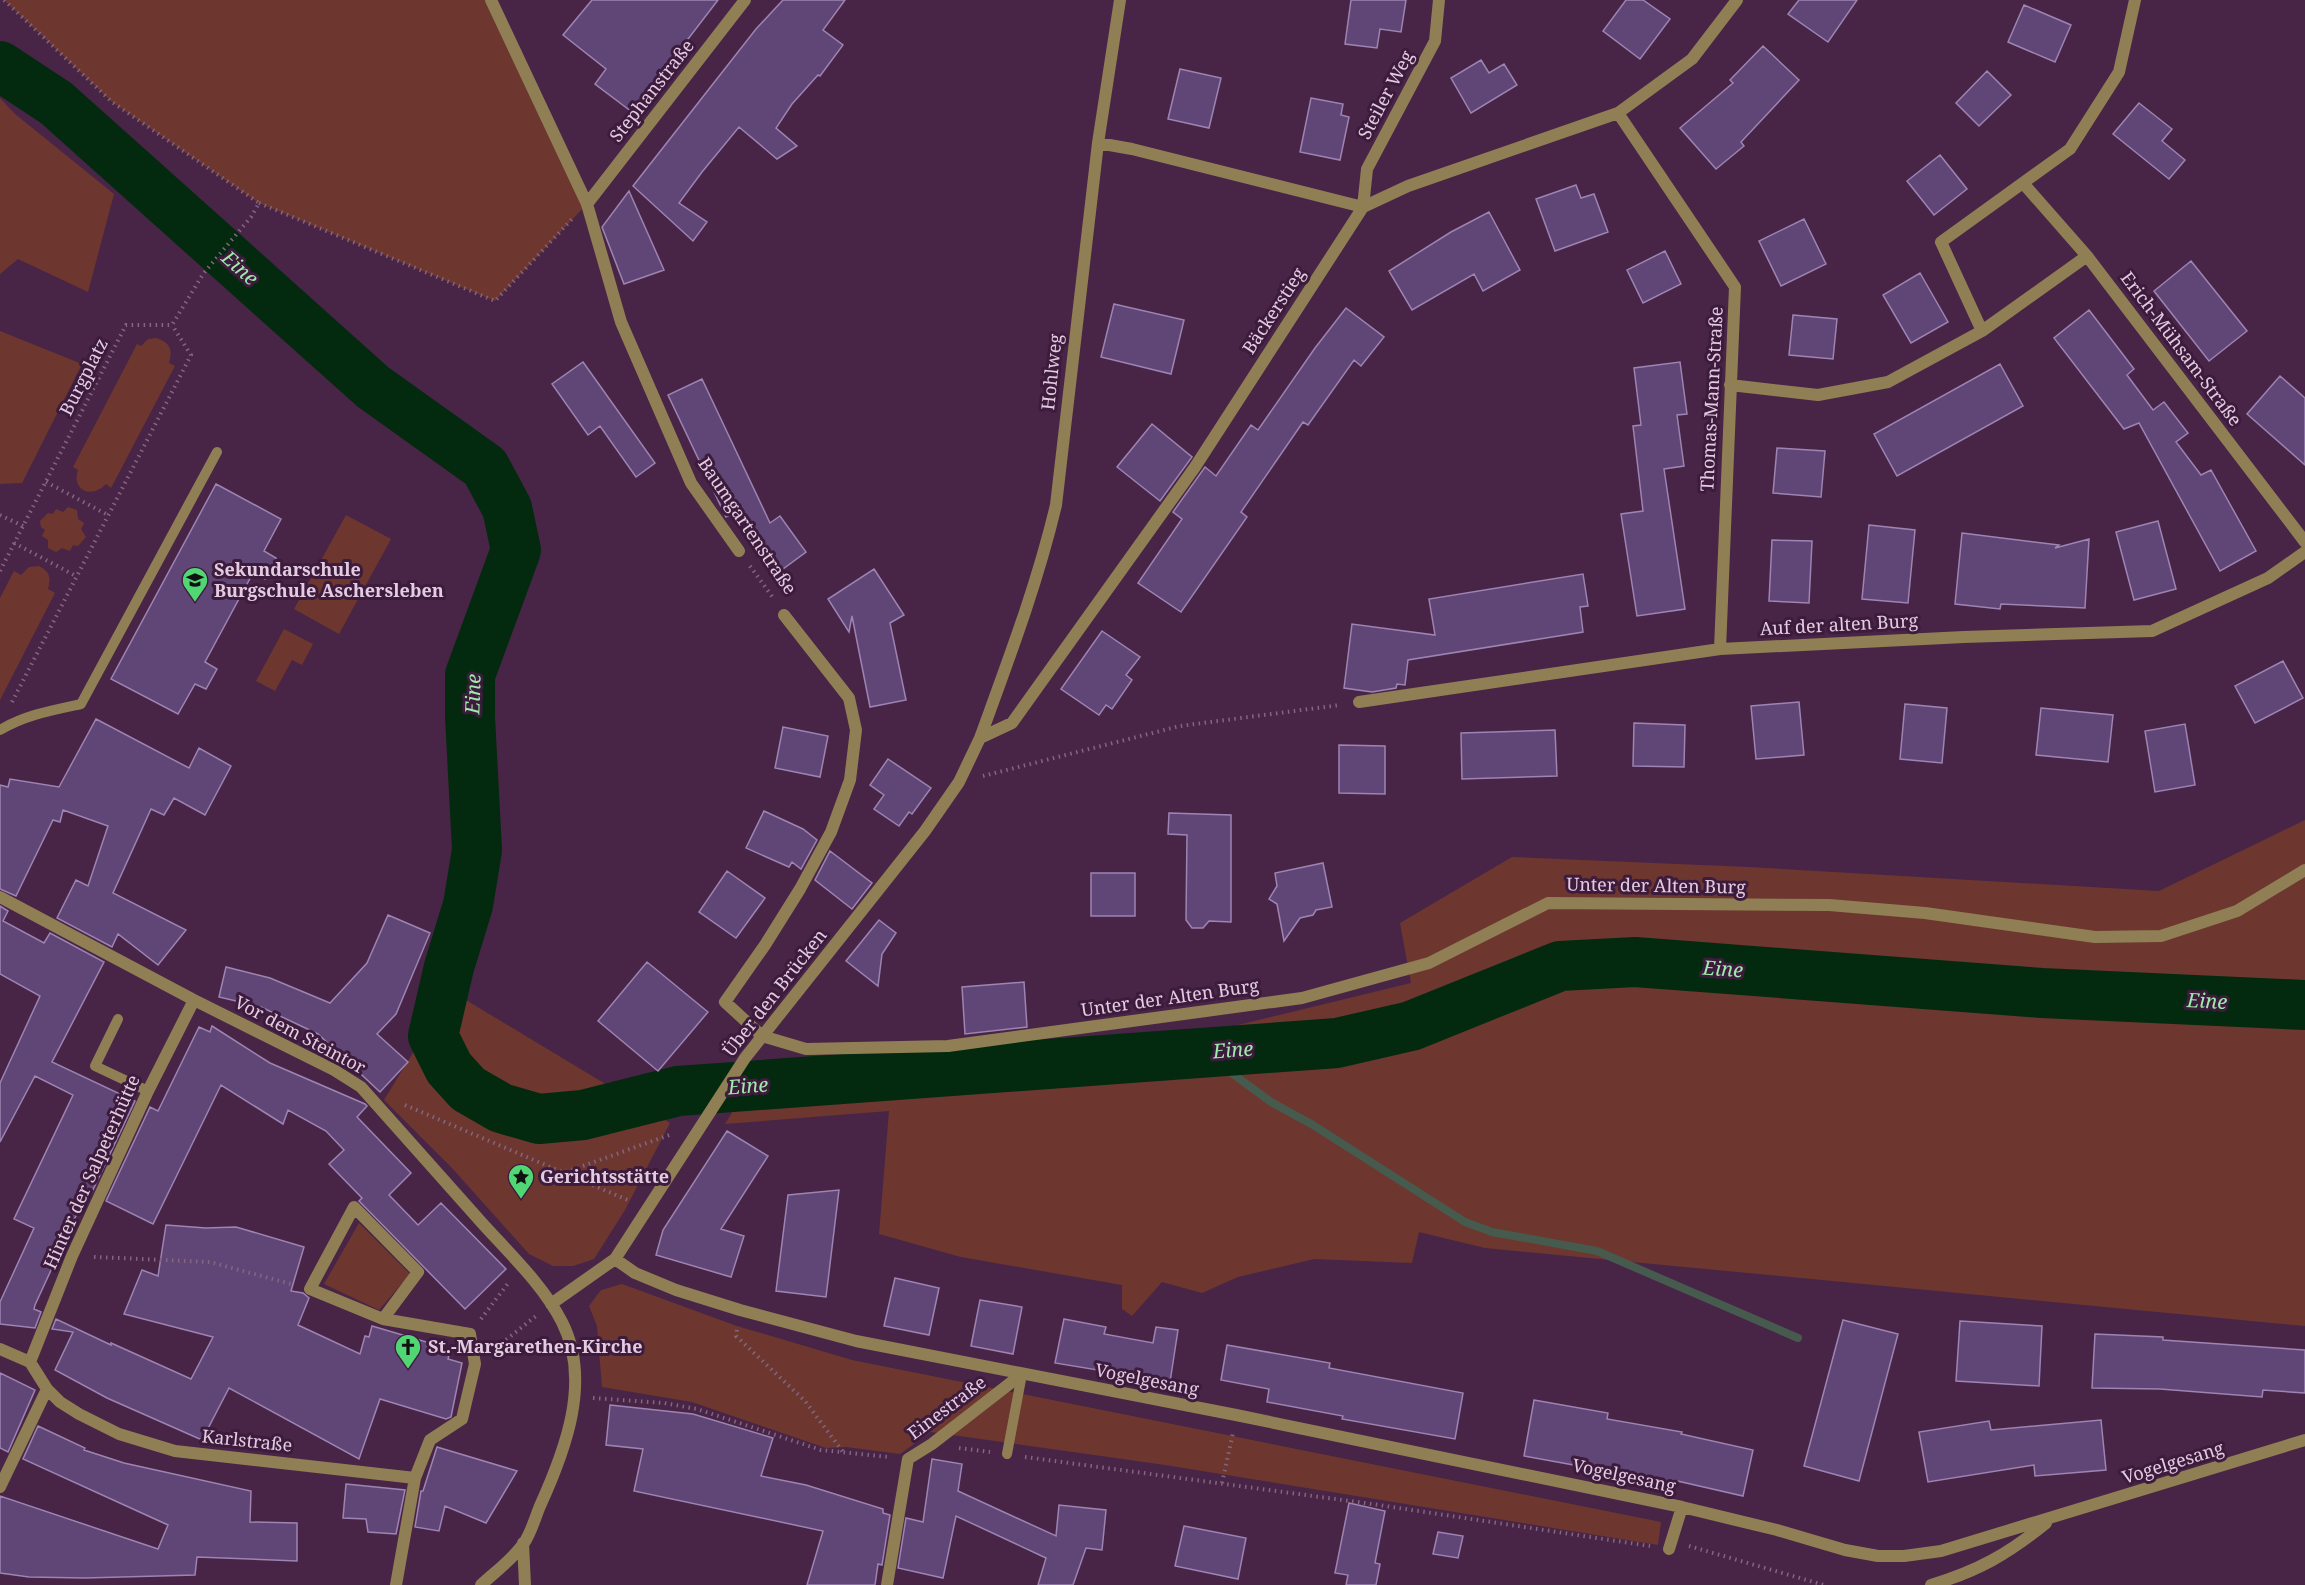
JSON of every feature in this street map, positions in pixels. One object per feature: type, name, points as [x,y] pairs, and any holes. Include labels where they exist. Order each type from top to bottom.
[{"type":"street","name":"Baumgartenstraße","points":[[491,0],[586,204],[621,322],[691,483],[740,550]]},
{"type":"street","name":"Stephanstraße","points":[[586,204],[745,0]]},
{"type":"street","name":"Hohlweg","points":[[980,738],[1029,603],[1044,556],[1056,505],[1098,143],[1120,0]]},
{"type":"street","name":"Steiler Weg","points":[[1363,207],[1368,169],[1435,41],[1439,0]]},
{"type":"street","points":[[1098,143],[1132,149],[1363,207],[1408,186],[1618,113],[1692,59],[1737,0]]},
{"type":"street","points":[[1982,331],[1941,242],[2070,149],[2119,72],[2135,0]]},
{"type":"street","name":"Thomas-Mann-Straße","points":[[1618,113],[1735,287],[1720,649]]},
{"type":"street","name":"Erich-Mühsam-Straße","points":[[2023,183],[2087,256],[2305,542]]},
{"type":"street","name":"Bäckerstieg","points":[[980,738],[1011,723],[1195,467],[1363,207]]},
{"type":"street","points":[[1730,385],[1818,395],[1888,382],[1982,331],[2087,256]]},
{"type":"street","name":"Auf der alten Burg","points":[[1359,702],[1720,649],[2151,631],[2268,578],[2305,552]]},
{"type":"street","name":"Baumgartenstraße","points":[[762,1036],[725,1002],[795,899],[831,832],[850,780],[856,730],[849,698],[784,615]]},
{"type":"street","points":[[959,782],[980,738]]},
{"type":"street","name":"Über den Brücken","points":[[551,1304],[615,1259],[745,1058],[925,831],[959,782]]},
{"type":"street","name":"Unter der Alten Burg","points":[[762,1036],[806,1049],[948,1046],[1302,998],[1429,963],[1548,903],[1829,905],[1925,913],[2095,937],[2161,936],[2237,912],[2305,870]]},
{"type":"street","name":"Vor dem Steintor","points":[[0,897],[194,1000],[334,1070],[361,1087],[522,1267],[551,1304],[563,1324],[571,1347],[575,1371],[574,1396],[568,1430],[558,1467],[524,1544]]},
{"type":"street","name":"Hinter der Salpeterhütte","points":[[30,1362],[72,1256],[148,1091],[194,1000]]},
{"type":"street","points":[[383,1319],[418,1272],[354,1206],[310,1289],[383,1319],[470,1334],[475,1364],[462,1419],[430,1440],[415,1478],[396,1585]]},
{"type":"street","name":"Vogelgesang","points":[[615,1259],[635,1273],[676,1290],[856,1341],[1267,1421],[1682,1507],[1777,1530],[1845,1551],[1878,1556],[1904,1556],[1941,1551],[2305,1440]]},
{"type":"street","points":[[0,1349],[30,1362]]},
{"type":"street","name":"Karlstraße","points":[[30,1362],[47,1389],[60,1402],[118,1434],[175,1451],[415,1478]]},
{"type":"street","name":"Einestraße","points":[[887,1585],[908,1459],[932,1444],[1022,1374]]},
{"type":"street","points":[[0,1487],[47,1389]]},
{"type":"street","name":"Vogelgesang","points":[[1669,1549],[1682,1507]]},
{"type":"street","name":"Vogelgesang","points":[[1931,1585],[1960,1577],[2011,1551],[2051,1519]]},
{"type":"street","points":[[482,1585],[524,1544]]},
{"type":"street","points":[[524,1544],[525,1585]]},
{"type":"lane","points":[[0,730],[14,721],[81,704],[217,452]]},
{"type":"lane","points":[[118,1019],[95,1066],[148,1091]]},
{"type":"lane","points":[[1007,1454],[1022,1374]]},
{"type":"path","points":[[4,0],[112,102],[259,203],[495,301],[586,204]]},
{"type":"path","points":[[9,707],[191,355],[172,326],[203,274],[251,217],[259,203]]},
{"type":"path","name":"Burgplatz","points":[[0,571],[126,325],[172,326]]},
{"type":"path","points":[[46,482],[108,515]]},
{"type":"path","points":[[0,515],[23,526]]},
{"type":"path","points":[[14,543],[76,576]]},
{"type":"path","name":"Baumgartenstraße","points":[[740,550],[784,615]]},
{"type":"path","points":[[959,782],[1180,726],[1359,702]]},
{"type":"path","points":[[404,1105],[647,1208]]},
{"type":"path","points":[[565,1173],[678,1132],[690,1141]]},
{"type":"path","points":[[72,1256],[210,1262],[310,1289]]},
{"type":"path","points":[[470,1334],[522,1267]]},
{"type":"path","points":[[475,1364],[551,1304]]},
{"type":"path","points":[[740,1310],[736,1336],[805,1401],[843,1452]]},
{"type":"path","points":[[574,1396],[664,1403],[697,1409],[821,1450],[908,1459]]},
{"type":"path","points":[[1222,1483],[1233,1432]]},
{"type":"path","points":[[932,1444],[1372,1504],[1669,1549],[1685,1544],[1824,1585]]},
{"type":"shaded area","points":[[4,0],[491,0],[587,204],[495,301],[259,203],[112,102]]},
{"type":"shaded area","points":[[0,98],[15,114],[114,194],[88,292],[18,259],[0,274]]},
{"type":"shaded area","points":[[0,331],[82,364],[22,483],[0,484]]},
{"type":"shaded area","points":[[157,338],[169,347],[171,354],[169,363],[175,366],[111,488],[106,484],[95,491],[84,491],[77,483],[78,470],[73,467],[137,344],[141,346],[148,339]]},
{"type":"shaded area","points":[[68,507],[77,510],[78,519],[84,523],[81,529],[86,537],[78,546],[73,545],[70,551],[62,548],[56,552],[48,548],[48,540],[42,536],[45,530],[41,527],[40,521],[48,513],[53,514],[56,509],[63,512]]},
{"type":"shaded area","points":[[346,515],[391,539],[339,634],[294,609]]},
{"type":"shaded area","points":[[39,566],[49,575],[48,589],[55,593],[0,700],[0,598],[14,571],[21,575],[29,567]]},
{"type":"shaded area","points":[[284,629],[313,644],[302,665],[292,660],[275,691],[256,681]]},
{"type":"shaded area","points":[[2305,820],[2305,1326],[1485,1248],[1419,1232],[1412,1263],[1314,1259],[1238,1277],[1202,1293],[1162,1282],[1132,1316],[1122,1309],[1122,1285],[961,1257],[879,1234],[889,1111],[725,1124],[760,1067],[956,1060],[1230,1027],[1411,983],[1400,923],[1512,857],[1748,867],[2159,891]]},
{"type":"shaded area","points":[[451,991],[670,1123],[625,1210],[594,1259],[573,1266],[553,1266],[529,1254],[452,1168],[384,1100]]},
{"type":"shaded area","points":[[359,1223],[410,1274],[379,1310],[324,1284]]},
{"type":"shaded area","points":[[622,1284],[734,1325],[852,1360],[1661,1522],[1658,1545],[1165,1465],[931,1432],[900,1454],[846,1447],[826,1448],[692,1402],[602,1387],[597,1326],[589,1306],[601,1290]]},
{"type":"building","points":[[592,0],[718,0],[632,112],[595,84],[606,69],[563,35]]},
{"type":"building","points":[[783,0],[845,0],[823,30],[843,45],[820,76],[818,75],[792,104],[776,128],[797,146],[777,159],[739,127],[702,172],[679,203],[707,222],[693,241],[633,186],[756,29]]},
{"type":"building","points":[[1351,0],[1406,0],[1401,32],[1380,29],[1377,48],[1345,44]]},
{"type":"building","points":[[1626,0],[1643,0],[1670,19],[1640,59],[1603,31]]},
{"type":"building","points":[[1799,0],[1857,0],[1828,42],[1788,14]]},
{"type":"building","points":[[2024,5],[2071,25],[2055,62],[2008,42]]},
{"type":"building","points":[[1763,46],[1799,80],[1741,142],[1744,146],[1716,169],[1680,128],[1733,83],[1730,80]]},
{"type":"building","points":[[1481,60],[1489,73],[1504,64],[1517,85],[1471,113],[1451,78]]},
{"type":"building","points":[[1180,69],[1221,78],[1209,128],[1168,119]]},
{"type":"building","points":[[1987,71],[2011,95],[1979,126],[1956,103]]},
{"type":"building","points":[[1311,98],[1343,104],[1341,115],[1349,117],[1340,160],[1300,152]]},
{"type":"building","points":[[2139,103],[2172,129],[2162,141],[2185,160],[2169,179],[2113,134]]},
{"type":"building","points":[[1940,155],[1967,189],[1934,215],[1907,181]]},
{"type":"building","points":[[1576,185],[1581,198],[1594,194],[1608,232],[1555,251],[1536,199]]},
{"type":"building","points":[[629,191],[664,270],[624,284],[602,227]]},
{"type":"building","points":[[1489,212],[1520,270],[1483,291],[1474,274],[1412,310],[1389,271],[1451,232]]},
{"type":"building","points":[[1804,219],[1826,264],[1781,286],[1759,241]]},
{"type":"building","points":[[1665,251],[1681,284],[1643,303],[1627,270]]},
{"type":"building","points":[[2191,261],[2247,331],[2209,361],[2154,291]]},
{"type":"building","points":[[1920,273],[1948,322],[1911,343],[1883,295]]},
{"type":"building","points":[[1114,304],[1184,320],[1171,374],[1101,357]]},
{"type":"building","points":[[1346,308],[1384,337],[1361,366],[1354,360],[1308,425],[1303,422],[1241,512],[1247,517],[1181,612],[1138,583],[1182,519],[1173,512],[1205,467],[1216,476],[1251,425],[1258,430]]},
{"type":"building","points":[[2089,310],[2134,369],[2127,375],[2153,410],[2164,402],[2188,433],[2176,442],[2201,475],[2211,470],[2256,551],[2220,571],[2139,423],[2124,429],[2054,338]]},
{"type":"building","points":[[1793,315],[1837,319],[1833,359],[1789,355]]},
{"type":"building","points":[[583,362],[655,463],[636,477],[600,426],[588,435],[552,384]]},
{"type":"building","points":[[1680,362],[1687,414],[1677,415],[1684,466],[1664,469],[1685,609],[1637,616],[1621,514],[1643,511],[1633,426],[1641,425],[1634,368]]},
{"type":"building","points":[[2000,364],[2023,406],[1897,476],[1874,434]]},
{"type":"building","points":[[2280,376],[2305,398],[2305,465],[2247,414]]},
{"type":"building","points":[[702,379],[770,523],[780,516],[806,552],[783,569],[740,510],[726,517],[668,395]]},
{"type":"building","points":[[1152,424],[1192,457],[1160,501],[1117,467]]},
{"type":"building","points":[[1777,448],[1825,451],[1821,497],[1773,493]]},
{"type":"building","name":"Sekundarschule Burgschule Aschersleben","points":[[216,484],[281,519],[264,551],[276,558],[265,579],[253,573],[205,662],[217,669],[206,689],[195,684],[178,714],[111,679]]},
{"type":"building","points":[[2158,521],[2176,589],[2134,600],[2116,532]]},
{"type":"building","points":[[1869,525],[1915,530],[1908,603],[1862,599]]},
{"type":"building","points":[[1962,533],[2059,545],[2055,548],[2089,539],[2085,608],[2001,604],[2000,609],[1955,604]]},
{"type":"building","points":[[1772,540],[1812,541],[1809,603],[1769,601]]},
{"type":"building","points":[[874,569],[904,615],[890,623],[906,700],[870,707],[852,616],[849,632],[828,599]]},
{"type":"building","points":[[1583,574],[1588,606],[1580,607],[1583,632],[1408,660],[1405,685],[1397,684],[1396,688],[1372,692],[1344,688],[1352,624],[1435,635],[1429,599]]},
{"type":"building","points":[[1102,631],[1140,657],[1126,675],[1132,680],[1112,709],[1106,705],[1099,715],[1061,689]]},
{"type":"building","points":[[2283,661],[2303,698],[2255,723],[2235,686]]},
{"type":"building","points":[[1799,702],[1804,755],[1756,759],[1751,706]]},
{"type":"building","points":[[1905,704],[1947,708],[1942,763],[1900,759]]},
{"type":"building","points":[[2041,708],[2113,715],[2108,762],[2036,755]]},
{"type":"building","points":[[96,719],[189,768],[199,748],[231,766],[205,815],[174,798],[164,815],[151,809],[113,893],[186,930],[158,965],[118,934],[112,947],[57,918],[76,880],[88,886],[108,826],[63,810],[60,822],[53,820],[16,896],[0,889],[0,785],[8,787],[10,779],[59,787]]},
{"type":"building","points":[[1634,723],[1685,725],[1684,767],[1633,766]]},
{"type":"building","points":[[2185,724],[2195,785],[2155,792],[2145,731]]},
{"type":"building","points":[[783,727],[828,736],[820,777],[775,768]]},
{"type":"building","points":[[1555,730],[1557,776],[1462,779],[1461,733]]},
{"type":"building","points":[[1339,745],[1385,746],[1385,794],[1339,793]]},
{"type":"building","points":[[888,759],[931,788],[912,814],[909,812],[899,826],[874,809],[884,795],[870,785]]},
{"type":"building","points":[[764,811],[803,829],[817,840],[801,869],[792,862],[789,867],[746,848]]},
{"type":"building","points":[[1169,813],[1231,815],[1231,922],[1209,921],[1203,928],[1192,928],[1186,920],[1187,835],[1168,834]]},
{"type":"building","points":[[830,851],[872,883],[852,909],[815,880]]},
{"type":"building","points":[[1323,863],[1332,907],[1316,910],[1313,915],[1300,918],[1284,941],[1277,904],[1269,899],[1277,886],[1275,873]]},
{"type":"building","points":[[727,871],[765,898],[736,938],[699,912]]},
{"type":"building","points":[[1091,873],[1135,873],[1135,916],[1091,916]]},
{"type":"building","points":[[0,906],[8,911],[3,921],[44,943],[50,933],[104,962],[52,1062],[135,1101],[91,1194],[87,1192],[35,1305],[34,1309],[41,1312],[35,1328],[0,1324],[0,1302],[34,1228],[14,1219],[73,1095],[35,1076],[0,1142],[0,1083],[40,996],[0,974]]},
{"type":"building","points":[[388,915],[430,933],[396,1014],[377,1034],[408,1062],[380,1092],[318,1034],[261,1007],[219,997],[226,967],[270,978],[330,1003],[367,963]]},
{"type":"building","points":[[879,920],[896,933],[882,954],[878,986],[846,961]]},
{"type":"building","points":[[647,962],[708,1012],[658,1071],[598,1021]]},
{"type":"building","points":[[1024,982],[1027,1027],[965,1034],[962,987]]},
{"type":"building","points":[[212,1026],[270,1063],[365,1104],[367,1106],[357,1117],[411,1173],[389,1195],[418,1225],[441,1203],[506,1269],[465,1309],[359,1201],[362,1198],[329,1164],[344,1150],[326,1131],[288,1110],[283,1124],[221,1085],[153,1224],[106,1201],[150,1107],[158,1111],[199,1027],[210,1032]]},
{"type":"building","points":[[727,1131],[768,1156],[721,1229],[744,1236],[731,1277],[656,1255],[663,1230]]},
{"type":"building","points":[[839,1190],[826,1297],[776,1291],[788,1195]]},
{"type":"building","points":[[166,1225],[206,1228],[236,1227],[304,1247],[291,1291],[303,1293],[309,1298],[298,1325],[360,1354],[365,1336],[369,1337],[372,1326],[430,1343],[427,1346],[450,1351],[448,1359],[462,1363],[451,1417],[446,1419],[380,1399],[359,1459],[229,1388],[202,1440],[107,1398],[55,1370],[73,1332],[52,1329],[56,1319],[191,1379],[213,1337],[124,1314],[142,1270],[158,1276]]},
{"type":"building","points":[[895,1278],[939,1288],[929,1335],[884,1326]]},
{"type":"building","points":[[980,1300],[1022,1307],[1013,1354],[971,1346]]},
{"type":"building","points":[[1064,1319],[1106,1327],[1104,1334],[1153,1343],[1156,1327],[1178,1330],[1170,1382],[1055,1363]]},
{"type":"building","points":[[1843,1320],[1898,1334],[1859,1481],[1804,1466]]},
{"type":"building","points":[[1960,1321],[2042,1326],[2039,1386],[1956,1381]]},
{"type":"building","points":[[2095,1334],[2163,1337],[2163,1340],[2305,1350],[2305,1393],[2263,1390],[2262,1397],[2160,1389],[2092,1388]]},
{"type":"building","points":[[1227,1345],[1330,1363],[1329,1368],[1463,1393],[1455,1439],[1342,1419],[1343,1416],[1267,1402],[1269,1389],[1221,1380]]},
{"type":"building","points":[[0,1373],[35,1390],[8,1452],[0,1448]]},
{"type":"building","points":[[1534,1400],[1608,1413],[1607,1419],[1682,1432],[1681,1434],[1753,1450],[1743,1496],[1673,1480],[1673,1483],[1524,1456]]},
{"type":"building","points":[[610,1405],[693,1414],[773,1438],[761,1476],[806,1485],[883,1509],[883,1513],[890,1515],[882,1565],[878,1564],[875,1585],[807,1585],[823,1531],[634,1491],[643,1449],[606,1445]]},
{"type":"building","points":[[2101,1420],[2106,1470],[2035,1476],[2034,1465],[1928,1482],[1919,1432],[1989,1421],[1991,1430]]},
{"type":"building","points":[[38,1426],[85,1448],[84,1450],[124,1463],[251,1491],[250,1522],[297,1523],[297,1561],[197,1557],[195,1575],[85,1578],[29,1577],[0,1573],[0,1496],[158,1549],[168,1525],[23,1459]]},
{"type":"building","points":[[437,1447],[517,1471],[486,1523],[445,1506],[439,1531],[415,1527],[421,1491],[423,1491]]},
{"type":"building","points":[[932,1459],[962,1464],[958,1491],[1056,1536],[1059,1505],[1106,1510],[1102,1550],[1086,1548],[1073,1585],[1038,1585],[1046,1558],[956,1516],[943,1578],[898,1568],[906,1518],[923,1522]]},
{"type":"building","points":[[346,1484],[405,1490],[396,1534],[368,1532],[366,1519],[343,1518]]},
{"type":"building","points":[[1349,1503],[1385,1511],[1375,1563],[1380,1564],[1376,1585],[1346,1585],[1348,1575],[1335,1573]]},
{"type":"building","points":[[1184,1526],[1246,1538],[1238,1579],[1175,1566]]},
{"type":"building","points":[[1438,1532],[1463,1536],[1458,1558],[1433,1554]]},
{"type":"waterway","name":"Eine","points":[[0,66],[56,103],[373,387],[485,467],[507,508],[516,550],[470,675],[477,850],[468,905],[449,967],[433,1036],[449,1068],[468,1089],[501,1108],[539,1119],[583,1115],[678,1091],[1337,1043],[1411,1026],[1560,966],[1635,962],[2042,993],[2305,1005]]},
{"type":"waterway","points":[[1203,1052],[1271,1102],[1313,1125],[1465,1222],[1492,1232],[1597,1251],[1798,1338]]},
{"type":"place","name":"Sekundarschule Burgschule Aschersleben","points":[[195,603]]},
{"type":"place","name":"Gerichtsstätte","points":[[521,1200]]},
{"type":"place","name":"St.-Margarethen-Kirche","points":[[408,1370]]}]
